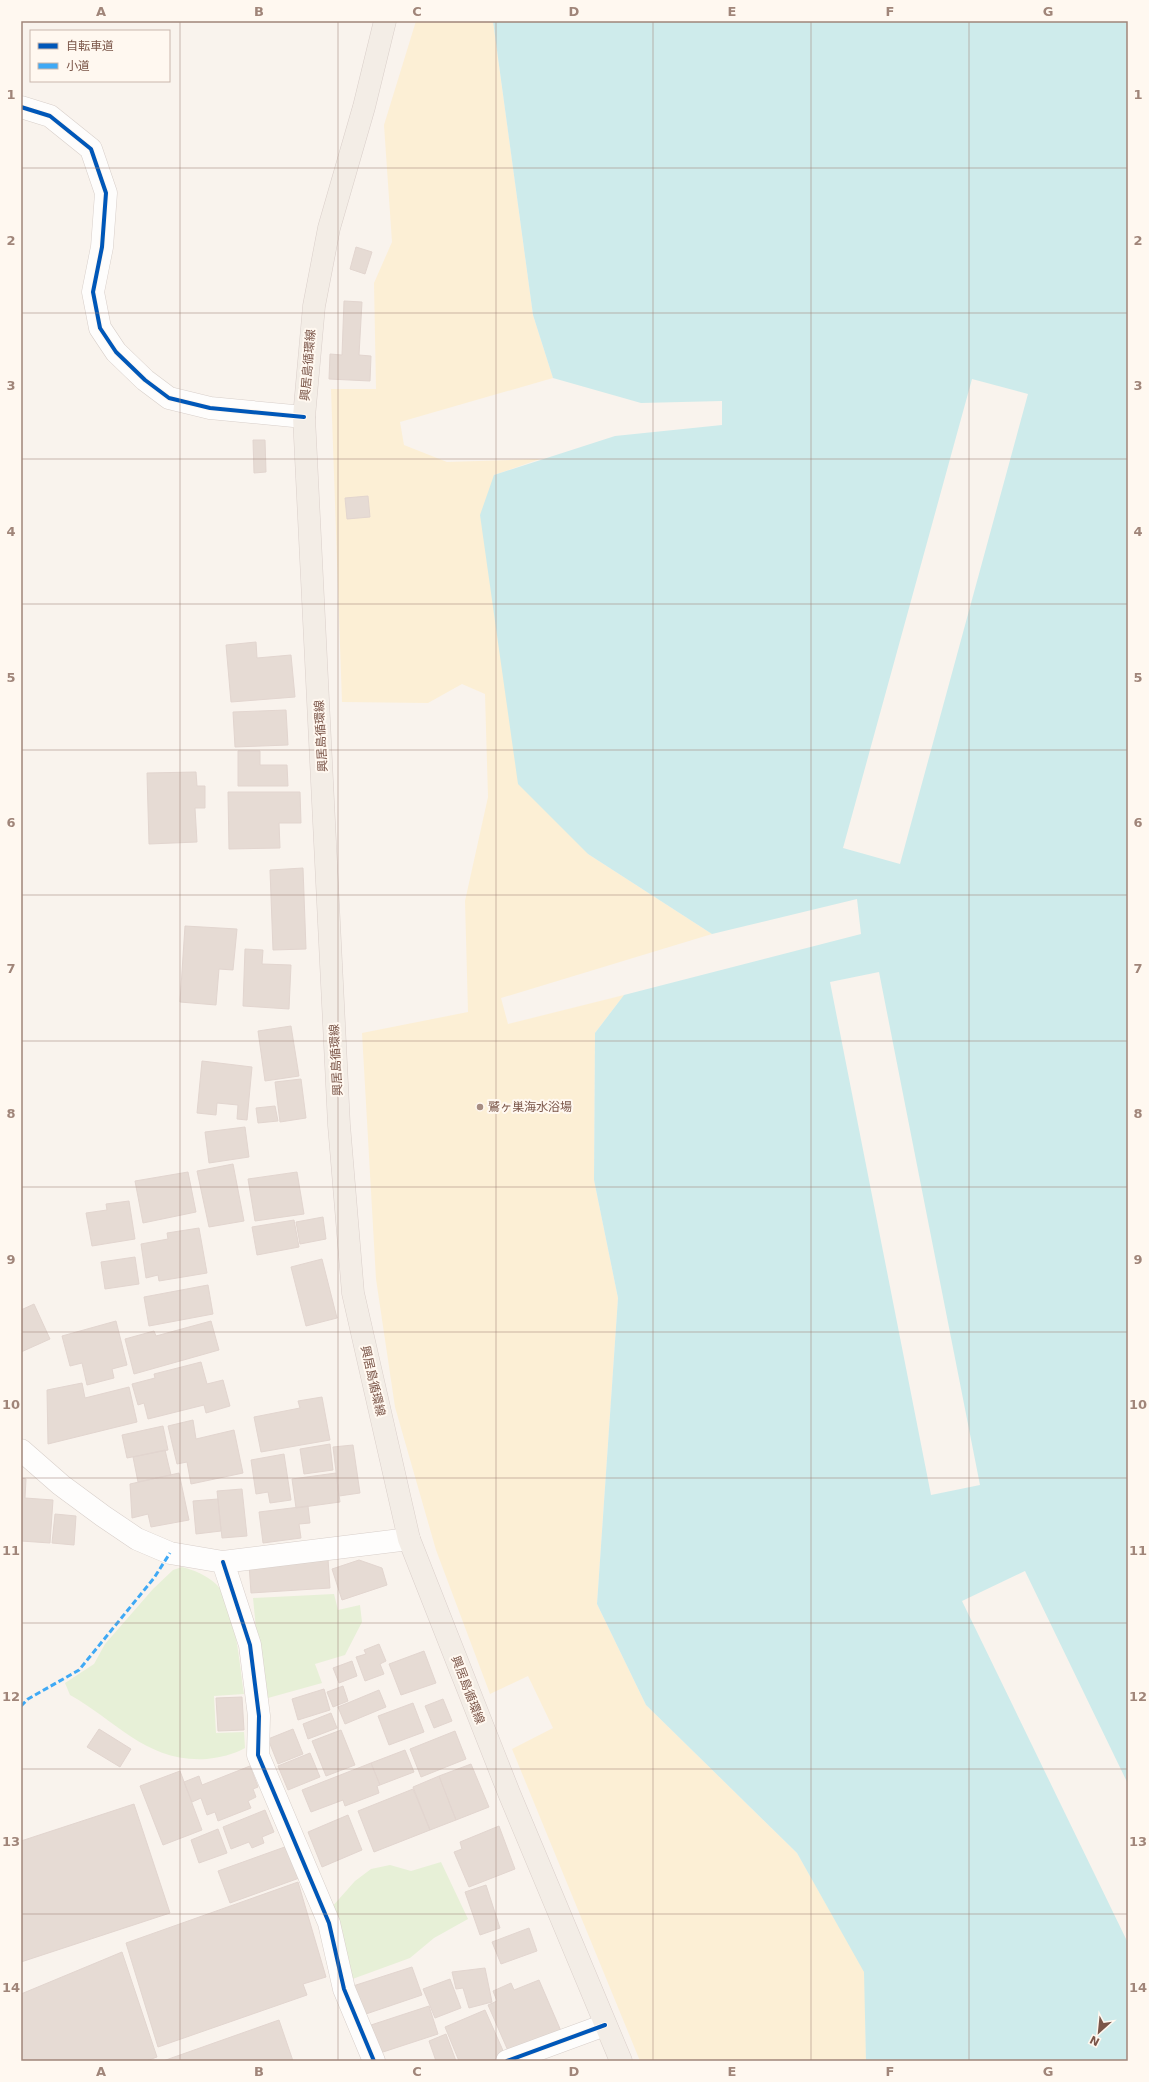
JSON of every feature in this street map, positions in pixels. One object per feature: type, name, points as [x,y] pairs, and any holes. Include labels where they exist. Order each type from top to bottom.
[{"type":"main road","name":"興居島循環線","points":[[385,21],[364,107],[328,236],[314,306],[304,417],[339,1125],[353,1293],[409,1539],[506,1786],[620,2061]]},
{"type":"street","points":[[21,107],[50,116],[91,149],[106,193],[102,247],[93,292],[100,328],[116,352],[145,380],[169,398],[210,408],[304,417]]},
{"type":"street","points":[[21,1450],[61,1485],[137,1539],[170,1553],[223,1562],[409,1539]]},
{"type":"street","points":[[223,1562],[250,1645],[259,1716],[258,1755],[329,1923],[344,1989],[374,2061]]},
{"type":"street","points":[[507,2061],[605,2025]]},
{"type":"green space","points":[[182,1567],[204,1575],[216,1584],[228,1605],[236,1636],[244,1694],[214,1696],[216,1733],[244,1732],[245,1748],[226,1755],[207,1759],[186,1758],[167,1754],[150,1747],[70,1695],[65,1683],[94,1664],[105,1644],[153,1589],[173,1570]]},
{"type":"green space","points":[[334,1594],[338,1610],[360,1605],[362,1622],[345,1655],[315,1664],[322,1683],[268,1698],[258,1649],[253,1598]]},
{"type":"green space","points":[[441,1862],[468,1919],[434,1938],[410,1958],[347,1981],[331,1908],[355,1881],[371,1869],[390,1865],[411,1871]]},
{"type":"sand","name":"鷲ヶ巣海水浴場","points":[[416,21],[493,21],[533,315],[553,378],[400,422],[404,445],[447,462],[540,459],[494,475],[588,854],[712,934],[501,998],[508,1024],[624,995],[595,1033],[594,1180],[618,1298],[597,1604],[646,1705],[797,1853],[865,1972],[866,2061],[640,2061],[512,1749],[553,1728],[528,1676],[490,1694],[436,1550],[395,1407],[376,1279],[362,1033],[468,1012],[465,901],[488,797],[485,694],[462,684],[428,703],[342,702],[331,389],[376,389],[374,283],[392,242],[384,125]]},
{"type":"water","points":[[493,21],[1128,21],[1128,2061],[866,2061],[864,1972],[797,1853],[646,1705],[597,1604],[618,1298],[594,1180],[595,1033],[624,995],[861,934],[857,899],[712,934],[588,854],[518,784],[480,515],[494,475],[615,436],[722,425],[722,401],[641,403],[553,378],[533,315]]},
{"type":"pier","points":[[972,379],[1028,394],[900,864],[843,848]]},
{"type":"pier","points":[[879,972],[980,1485],[931,1495],[830,982]]},
{"type":"pier","points":[[1025,1571],[1128,1784],[1128,1943],[962,1601]]},
{"type":"building","points":[[356,247],[372,252],[365,274],[350,269]]},
{"type":"building","points":[[344,301],[362,302],[359,355],[371,356],[370,381],[329,379],[330,354],[342,355]]},
{"type":"building","points":[[253,440],[265,440],[266,472],[254,473]]},
{"type":"building","points":[[368,496],[370,517],[347,519],[345,498]]},
{"type":"building","points":[[256,642],[257,658],[291,655],[295,697],[231,702],[226,645]]},
{"type":"building","points":[[286,710],[288,745],[235,747],[233,712]]},
{"type":"building","points":[[238,751],[260,751],[260,765],[287,765],[288,786],[238,786]]},
{"type":"building","points":[[196,772],[197,786],[205,786],[205,808],[195,808],[197,842],[149,844],[147,773]]},
{"type":"building","points":[[228,792],[300,792],[301,823],[279,823],[280,848],[229,849]]},
{"type":"building","points":[[303,868],[306,949],[273,950],[270,870]]},
{"type":"building","points":[[185,926],[237,929],[233,970],[219,969],[216,1005],[180,1002]]},
{"type":"building","points":[[245,949],[263,950],[262,964],[291,965],[289,1009],[243,1006]]},
{"type":"building","points":[[291,1026],[299,1076],[265,1081],[258,1031]]},
{"type":"building","points":[[202,1061],[252,1067],[247,1120],[237,1119],[238,1105],[217,1103],[216,1115],[197,1113]]},
{"type":"building","points":[[301,1079],[306,1118],[280,1122],[275,1082]]},
{"type":"building","points":[[275,1106],[278,1121],[258,1123],[256,1108]]},
{"type":"building","points":[[245,1127],[249,1157],[209,1163],[205,1132]]},
{"type":"building","points":[[233,1164],[244,1221],[209,1227],[197,1171]]},
{"type":"building","points":[[188,1172],[196,1212],[143,1223],[135,1181]]},
{"type":"building","points":[[297,1172],[304,1214],[255,1221],[248,1179]]},
{"type":"building","points":[[129,1201],[135,1239],[92,1246],[86,1213],[107,1210],[106,1204]]},
{"type":"building","points":[[323,1217],[326,1239],[300,1244],[296,1222]]},
{"type":"building","points":[[294,1220],[299,1247],[257,1255],[252,1227]]},
{"type":"building","points":[[199,1228],[207,1273],[159,1281],[158,1275],[146,1278],[141,1244],[168,1239],[167,1233]]},
{"type":"building","points":[[135,1257],[139,1284],[105,1289],[101,1262]]},
{"type":"building","points":[[322,1259],[337,1318],[306,1326],[291,1267]]},
{"type":"building","points":[[208,1285],[213,1314],[149,1326],[144,1297]]},
{"type":"building","points":[[34,1304],[50,1339],[21,1352],[21,1310]]},
{"type":"building","points":[[116,1321],[127,1365],[112,1369],[114,1378],[87,1385],[82,1363],[70,1366],[62,1336]]},
{"type":"building","points":[[211,1321],[219,1350],[134,1374],[125,1339],[154,1331],[156,1336]]},
{"type":"building","points":[[201,1362],[207,1384],[223,1380],[230,1406],[206,1413],[204,1405],[148,1419],[144,1403],[138,1405],[132,1384],[155,1378],[154,1374]]},
{"type":"building","points":[[82,1383],[85,1398],[129,1387],[137,1422],[48,1444],[47,1390]]},
{"type":"building","points":[[322,1397],[330,1440],[261,1452],[254,1417],[300,1408],[298,1401]]},
{"type":"building","points":[[193,1420],[196,1439],[234,1430],[243,1473],[191,1484],[187,1462],[177,1464],[168,1426]]},
{"type":"building","points":[[163,1426],[168,1450],[127,1458],[122,1435]]},
{"type":"building","points":[[330,1444],[333,1470],[304,1474],[300,1449]]},
{"type":"building","points":[[353,1445],[360,1493],[339,1496],[333,1447]]},
{"type":"building","points":[[165,1450],[171,1475],[138,1482],[133,1457]]},
{"type":"building","points":[[284,1454],[291,1500],[270,1503],[268,1492],[256,1494],[251,1460]]},
{"type":"building","points":[[179,1473],[189,1520],[151,1527],[148,1514],[132,1518],[130,1484]]},
{"type":"building","points":[[336,1473],[340,1502],[296,1508],[292,1479]]},
{"type":"building","points":[[21,1478],[26,1479],[25,1498],[53,1500],[50,1543],[21,1541]]},
{"type":"building","points":[[242,1489],[247,1536],[222,1538],[217,1491]]},
{"type":"building","points":[[218,1499],[221,1531],[196,1534],[193,1501]]},
{"type":"building","points":[[308,1506],[310,1523],[299,1524],[301,1538],[263,1543],[259,1512]]},
{"type":"building","points":[[55,1514],[76,1516],[74,1545],[52,1543]]},
{"type":"building","points":[[328,1559],[330,1588],[251,1593],[249,1564]]},
{"type":"building","points":[[359,1560],[382,1568],[387,1585],[342,1600],[332,1569]]},
{"type":"building","points":[[379,1644],[386,1661],[380,1664],[384,1674],[365,1681],[356,1657],[366,1654],[364,1650]]},
{"type":"building","points":[[424,1651],[436,1683],[401,1695],[389,1664]]},
{"type":"building","points":[[352,1661],[357,1676],[339,1683],[333,1668]]},
{"type":"building","points":[[343,1686],[348,1701],[333,1707],[327,1692]]},
{"type":"building","points":[[324,1689],[330,1710],[298,1720],[292,1699]]},
{"type":"building","points":[[379,1690],[386,1707],[345,1724],[338,1707]]},
{"type":"building","points":[[242,1697],[244,1730],[218,1731],[216,1698]]},
{"type":"building","points":[[443,1699],[452,1721],[434,1728],[425,1706]]},
{"type":"building","points":[[413,1703],[424,1732],[389,1745],[378,1716]]},
{"type":"building","points":[[331,1713],[337,1728],[308,1739],[303,1724]]},
{"type":"building","points":[[99,1729],[131,1749],[120,1767],[87,1747]]},
{"type":"building","points":[[293,1729],[303,1754],[278,1764],[268,1739]]},
{"type":"building","points":[[341,1730],[355,1765],[326,1776],[312,1741]]},
{"type":"building","points":[[455,1731],[466,1759],[421,1777],[410,1749]]},
{"type":"building","points":[[405,1750],[414,1772],[380,1785],[371,1763]]},
{"type":"building","points":[[310,1753],[320,1777],[288,1790],[278,1766]]},
{"type":"building","points":[[371,1763],[380,1785],[377,1786],[379,1793],[345,1806],[343,1800],[311,1812],[302,1790]]},
{"type":"building","points":[[471,1764],[489,1807],[456,1820],[439,1776]]},
{"type":"building","points":[[250,1766],[258,1787],[253,1789],[256,1797],[248,1801],[251,1808],[218,1821],[215,1812],[207,1815],[201,1798],[192,1802],[184,1782],[199,1776],[202,1785]]},
{"type":"building","points":[[180,1771],[202,1830],[163,1845],[140,1786]]},
{"type":"building","points":[[439,1776],[456,1820],[430,1830],[413,1787]]},
{"type":"building","points":[[413,1789],[430,1830],[374,1852],[358,1811]]},
{"type":"building","points":[[134,1804],[170,1913],[21,1962],[21,1841]]},
{"type":"building","points":[[265,1810],[274,1832],[262,1837],[264,1843],[252,1848],[249,1842],[231,1849],[223,1827]]},
{"type":"building","points":[[348,1815],[362,1850],[322,1867],[308,1832]]},
{"type":"building","points":[[499,1826],[515,1869],[469,1887],[454,1852],[462,1849],[460,1842]]},
{"type":"building","points":[[218,1829],[227,1853],[199,1863],[191,1840]]},
{"type":"building","points":[[293,1844],[305,1876],[230,1903],[218,1871]]},
{"type":"building","points":[[298,1882],[326,1977],[303,1984],[307,1995],[158,2047],[126,1943]]},
{"type":"building","points":[[486,1885],[500,1928],[480,1935],[465,1892]]},
{"type":"building","points":[[529,1928],[537,1951],[501,1964],[492,1942]]},
{"type":"building","points":[[122,1952],[157,2057],[146,2061],[21,2061],[21,1994]]},
{"type":"building","points":[[412,1967],[422,1995],[363,2015],[353,1986]]},
{"type":"building","points":[[485,1968],[492,2002],[469,2008],[463,1988],[456,1989],[452,1972]]},
{"type":"building","points":[[450,1979],[461,2008],[435,2018],[423,1989]]},
{"type":"building","points":[[539,1980],[561,2031],[509,2053],[488,2005],[497,2001],[493,1991],[511,1983],[514,1990]]},
{"type":"building","points":[[429,2006],[438,2034],[380,2053],[371,2025]]},
{"type":"building","points":[[485,2010],[505,2055],[491,2061],[459,2061],[445,2027]]},
{"type":"building","points":[[279,2020],[293,2061],[163,2061]]},
{"type":"building","points":[[446,2034],[456,2061],[436,2061],[429,2041]]},
{"type":"marked path","points":[[21,1706],[28,1699],[79,1670],[154,1578],[170,1553]]},
{"type":"cycle path","points":[[21,107],[50,116],[91,149],[106,193],[102,247],[93,292],[100,328],[116,352],[145,380],[169,398],[210,408],[304,417]]},
{"type":"cycle path","points":[[223,1562],[250,1645],[259,1716],[258,1755],[329,1923],[344,1989],[374,2061]]},
{"type":"cycle path","points":[[507,2061],[605,2025]]},
{"type":"place","name":"鷲ヶ巣海水浴場","points":[[480,1107]]}]
